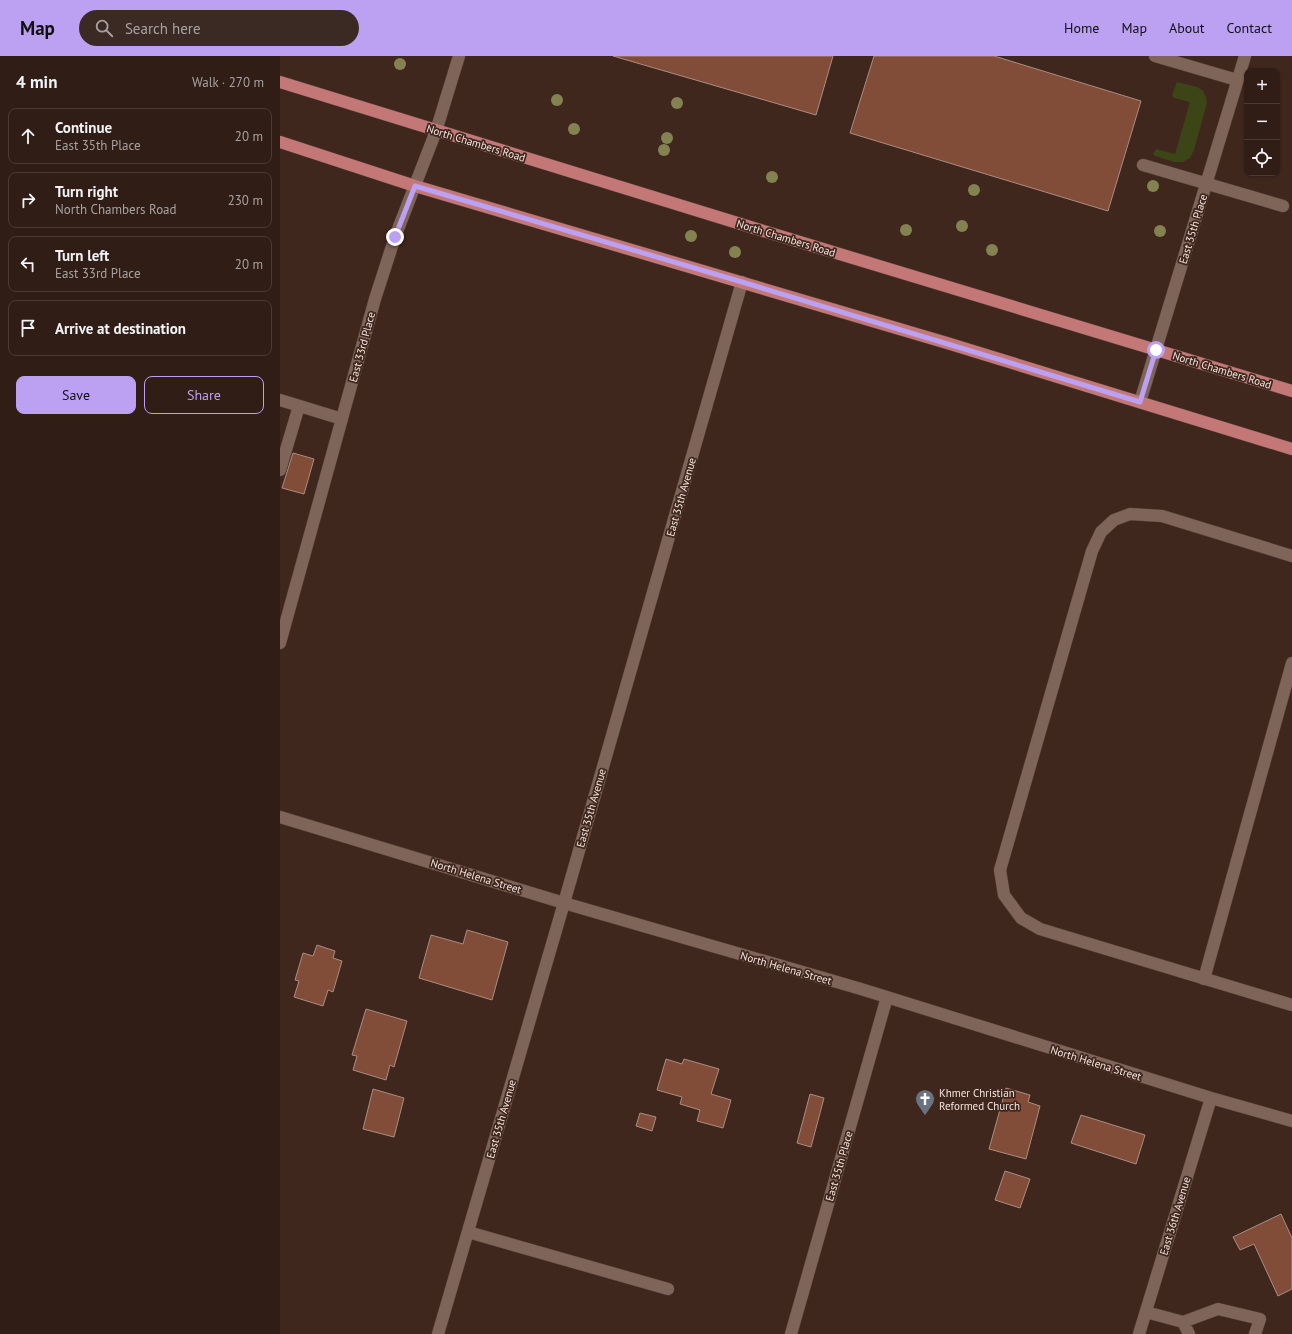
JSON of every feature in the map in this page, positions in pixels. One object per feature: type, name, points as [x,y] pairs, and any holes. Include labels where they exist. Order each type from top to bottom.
[{"type":"main road","name":"North Chambers Road","points":[[280,82],[436,131],[1292,391]]},
{"type":"main road","points":[[280,142],[415,186],[742,282],[1292,449]]},
{"type":"street","name":"East 33rd Place","points":[[280,643],[375,299],[395,237],[436,131],[459,56]]},
{"type":"street","points":[[1155,56],[1237,80]]},
{"type":"street","name":"East 35th Place","points":[[1140,402],[1245,56]]},
{"type":"street","points":[[1143,165],[1283,206]]},
{"type":"street","name":"East 35th Avenue","points":[[438,1334],[564,903],[742,282]]},
{"type":"street","points":[[280,400],[342,419]]},
{"type":"street","points":[[280,470],[299,406]]},
{"type":"street","points":[[1292,556],[1162,516],[1130,514],[1114,520],[1101,532],[1092,551],[1000,870],[1004,895],[1021,918],[1040,929],[1292,1005]]},
{"type":"street","points":[[1204,979],[1292,663]]},
{"type":"street","name":"North Helena Street","points":[[280,817],[564,903],[887,998],[1211,1098],[1292,1121]]},
{"type":"street","name":"East 35th Place","points":[[791,1334],[887,998]]},
{"type":"street","name":"East 36th Avenue","points":[[1139,1334],[1211,1098]]},
{"type":"street","points":[[468,1232],[668,1289]]},
{"type":"street","points":[[1146,1312],[1182,1322],[1218,1309],[1260,1319],[1255,1334]]},
{"type":"street","points":[[1182,1322],[1189,1334]]},
{"type":"green space","points":[[1177,82],[1197,87],[1203,91],[1207,103],[1194,150],[1190,158],[1183,162],[1174,162],[1153,154],[1156,149],[1175,154],[1190,102],[1174,98],[1172,95]]},
{"type":"building","points":[[613,56],[833,56],[816,115]]},
{"type":"building","points":[[874,56],[994,56],[1141,101],[1108,211],[850,133]]},
{"type":"building","points":[[293,453],[314,459],[304,494],[282,488]]},
{"type":"building","points":[[467,930],[508,942],[492,1000],[419,978],[431,935],[463,944]]},
{"type":"building","points":[[317,945],[335,951],[333,958],[342,961],[333,992],[328,990],[323,1006],[294,997],[299,981],[295,980],[303,953],[313,956]]},
{"type":"building","points":[[366,1009],[407,1021],[394,1067],[390,1065],[386,1080],[353,1070],[357,1056],[352,1055]]},
{"type":"building","points":[[666,1059],[682,1064],[684,1059],[719,1069],[711,1094],[731,1100],[723,1128],[697,1121],[700,1110],[680,1104],[682,1097],[657,1090]]},
{"type":"building","points":[[1006,1088],[1030,1095],[1028,1102],[1040,1106],[1026,1159],[989,1149]]},
{"type":"building","points":[[373,1089],[404,1098],[394,1137],[363,1129]]},
{"type":"building","points":[[810,1094],[824,1098],[811,1147],[797,1143]]},
{"type":"building","points":[[640,1113],[656,1117],[652,1131],[636,1126]]},
{"type":"building","points":[[1081,1115],[1145,1135],[1136,1164],[1071,1143]]},
{"type":"building","points":[[1005,1171],[1030,1179],[1020,1208],[995,1200]]},
{"type":"building","points":[[1281,1214],[1292,1238],[1292,1289],[1278,1296],[1254,1244],[1240,1250],[1233,1237]]},
{"type":"place","name":"Khmer Christian Reformed Church","points":[[925,1116]]},
{"type":"route","points":[[395,237],[415,186],[947,343],[1140,402],[1156,350]]}]
